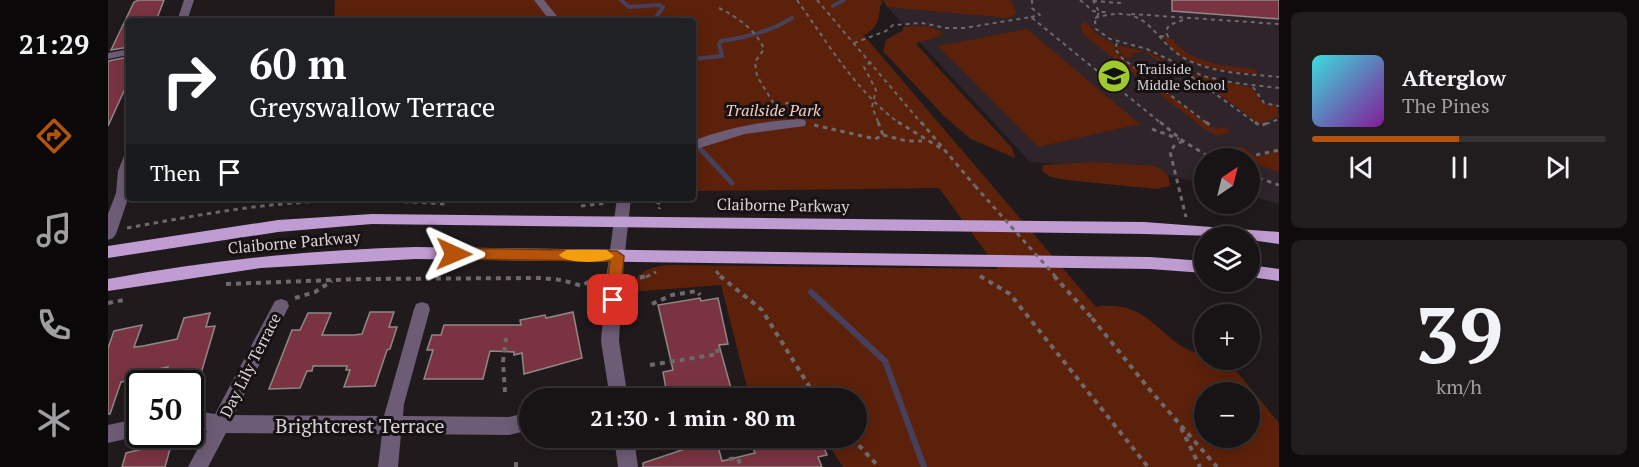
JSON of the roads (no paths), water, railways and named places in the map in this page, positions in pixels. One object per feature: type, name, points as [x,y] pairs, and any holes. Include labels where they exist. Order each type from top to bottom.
[{"type":"main road","name":"Claiborne Parkway","points":[[108,252],[234,231],[362,220],[1134,228],[1234,233],[1279,238]]},
{"type":"main road","name":"Claiborne Parkway","points":[[108,285],[215,267],[345,255],[617,256],[1127,263],[1194,266]]},
{"type":"main road","points":[[1260,272],[1279,275]]},
{"type":"street","points":[[183,18],[189,0]]},
{"type":"street","points":[[539,0],[554,18]]},
{"type":"street","points":[[108,56],[126,53]]},
{"type":"street","points":[[698,144],[751,129],[800,123]]},
{"type":"street","points":[[108,234],[123,193],[126,168]]},
{"type":"street","points":[[617,388],[610,341],[614,280],[623,201]]},
{"type":"street","name":"Day Lily Terrace","points":[[198,467],[281,306]]},
{"type":"street","points":[[388,467],[395,404],[422,309]]},
{"type":"street","name":"Brightcrest Terrace","points":[[204,421],[220,424],[509,426],[519,424]]},
{"type":"street","points":[[108,434],[126,430]]},
{"type":"street","points":[[625,448],[628,467]]},
{"type":"waterway","points":[[621,0],[629,7],[659,5],[663,7],[656,18]]},
{"type":"waterway","points":[[833,6],[844,0]]},
{"type":"waterway","points":[[696,59],[722,56],[719,44],[721,41],[758,33],[792,18]]},
{"type":"waterway","points":[[696,144],[732,183]]},
{"type":"waterway","points":[[811,292],[885,361],[924,467]]},
{"type":"place","name":"Trailside Middle School","points":[[1114,76]]},
{"type":"park label","name":"Trailside Park","points":[[773,110]]}]
